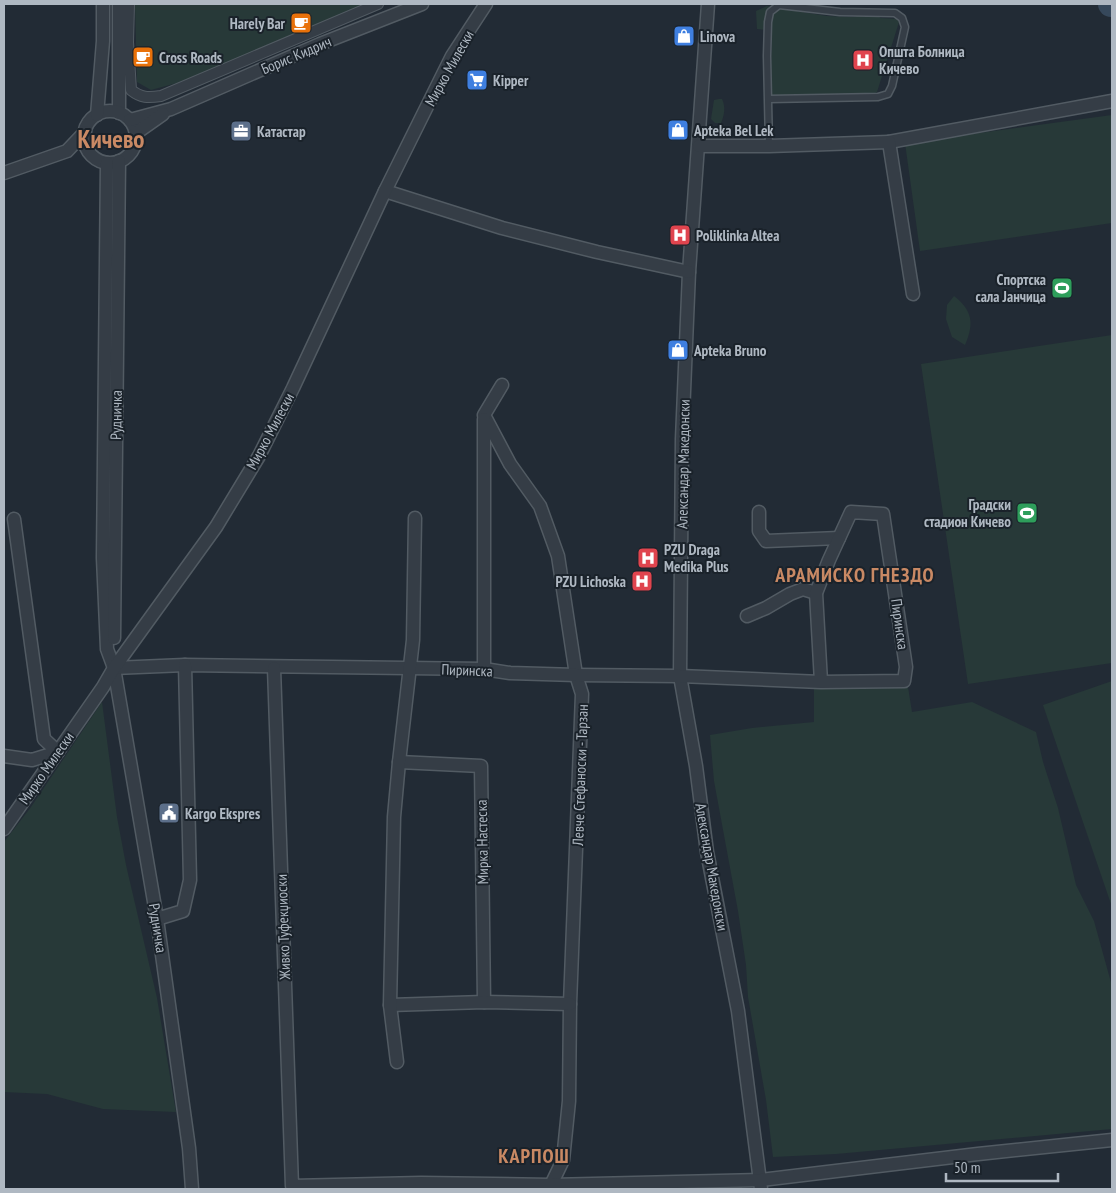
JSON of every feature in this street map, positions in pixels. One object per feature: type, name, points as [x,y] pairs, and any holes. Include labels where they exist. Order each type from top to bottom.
[{"type":"street","points":[[97,115],[104,4]]},
{"type":"street","points":[[67,151],[113,162],[131,153],[134,147],[136,133],[124,116],[119,4]]},
{"type":"street","points":[[128,4],[131,90],[138,96],[148,98],[161,96],[378,4]]},
{"type":"street","name":"Борис Кидрич","points":[[136,133],[172,109],[320,44],[422,4]]},
{"type":"street","name":"Мирко Милески","points":[[4,829],[103,687],[114,668],[216,527],[259,456],[293,388],[385,191],[452,56],[486,4]]},
{"type":"street","name":"Александар Македонски","points":[[708,4],[689,272],[682,439],[680,676],[696,766],[707,852],[738,1011],[761,1185]]},
{"type":"street","points":[[699,146],[889,142],[1112,101]]},
{"type":"street","name":"Борис Кидрич","points":[[124,116],[172,109]]},
{"type":"street","points":[[4,173],[67,151],[85,132],[92,119],[97,115],[104,112],[124,116]]},
{"type":"street","points":[[85,132],[86,146],[95,158]]},
{"type":"street","points":[[889,142],[913,294]]},
{"type":"street","name":"Рудничка","points":[[113,162],[114,668],[157,919],[189,1148],[192,1189]]},
{"type":"street","points":[[385,191],[502,228],[689,272]]},
{"type":"street","points":[[484,669],[484,415],[502,385]]},
{"type":"street","name":"Левче Стефаноски - Тарзан","points":[[484,415],[510,464],[540,506],[558,556],[576,676],[582,694],[570,1004],[568,1111],[563,1160],[551,1187]]},
{"type":"street","points":[[759,512],[759,531],[766,541],[839,538]]},
{"type":"street","name":"Пиринска","points":[[114,668],[185,665],[274,668],[484,669],[510,673],[576,676],[680,676],[821,682],[904,681],[906,667],[883,514],[851,512],[816,593],[821,682]]},
{"type":"street","points":[[397,1062],[390,1005],[394,817],[398,762],[413,640],[415,518]]},
{"type":"street","points":[[14,519],[44,739],[58,752]]},
{"type":"street","points":[[747,616],[803,589],[816,593]]},
{"type":"street","points":[[157,919],[183,911],[190,880],[185,665]]},
{"type":"street","name":"Живко Туфекџиоски","points":[[274,668],[292,1186],[421,1183],[551,1187]]},
{"type":"street","points":[[4,756],[32,760],[58,752]]},
{"type":"street","name":"Мирка Настеска","points":[[398,762],[481,766],[484,1002]]},
{"type":"street","points":[[390,1005],[484,1002],[570,1004]]},
{"type":"street","points":[[551,1187],[761,1185],[978,1154],[1112,1140]]},
{"type":"lane","points":[[769,98],[878,97],[888,94],[892,86],[905,26],[902,18],[895,13],[840,12],[779,5],[770,12],[767,56],[769,146]]},
{"type":"shaded area","points":[[135,4],[370,4],[177,83],[151,90],[137,82]]},
{"type":"shaded area","points":[[767,6],[827,16],[855,17],[859,12],[879,16],[880,18],[900,19],[877,92],[872,95],[832,94],[770,98],[772,34],[767,30],[757,29],[756,11]]},
{"type":"shaded area","points":[[722,99],[724,114],[721,123],[715,123],[711,119],[714,100]]},
{"type":"shaded area","points":[[1112,115],[1112,223],[920,251],[905,143]]},
{"type":"shaded area","points":[[954,296],[965,307],[970,318],[970,331],[965,345],[952,337],[946,319],[947,305]]},
{"type":"shaded area","name":"Градски стадион Кичево","points":[[1112,335],[1112,663],[968,684],[921,364]]},
{"type":"shaded area","points":[[1112,681],[1112,907],[1043,705]]},
{"type":"shaded area","points":[[908,687],[912,712],[972,702],[1036,732],[1043,762],[1058,808],[1076,885],[1094,921],[1112,986],[1112,1129],[836,1154],[773,1157],[766,1100],[748,997],[746,965],[738,911],[714,781],[710,735],[752,728],[814,722],[814,688]]},
{"type":"shaded area","points":[[102,702],[117,817],[126,865],[157,998],[176,1112],[103,1109],[47,1094],[4,1092],[4,842],[31,807]]},
{"type":"place","name":"Harely Bar","points":[[301,23]]},
{"type":"place","name":"Linova","points":[[684,36]]},
{"type":"place","name":"Cross Roads","points":[[143,57]]},
{"type":"place","name":"Општа Болница Кичево","points":[[863,60]]},
{"type":"place","name":"Kipper","points":[[477,80]]},
{"type":"place","name":"Apteka Bel Lek","points":[[678,130]]},
{"type":"place","name":"Катастар","points":[[241,131]]},
{"type":"place","name":"Poliklinka Altea","points":[[680,235]]},
{"type":"place","name":"Спортска сала Јанчица","points":[[1062,288]]},
{"type":"place","name":"Apteka Bruno","points":[[678,350]]},
{"type":"place","name":"Градски стадион Кичево","points":[[1027,513]]},
{"type":"place","name":"PZU Draga Medika Plus","points":[[648,558]]},
{"type":"place","name":"PZU Lichoska","points":[[642,581]]},
{"type":"place","name":"Kargo Ekspres","points":[[169,813]]},
{"type":"district","name":"Кичево","points":[[111,139]]},
{"type":"district","name":"АРАМИСКО ГНЕЗДО","points":[[855,575]]},
{"type":"district","name":"КАРПОШ","points":[[534,1156]]}]
